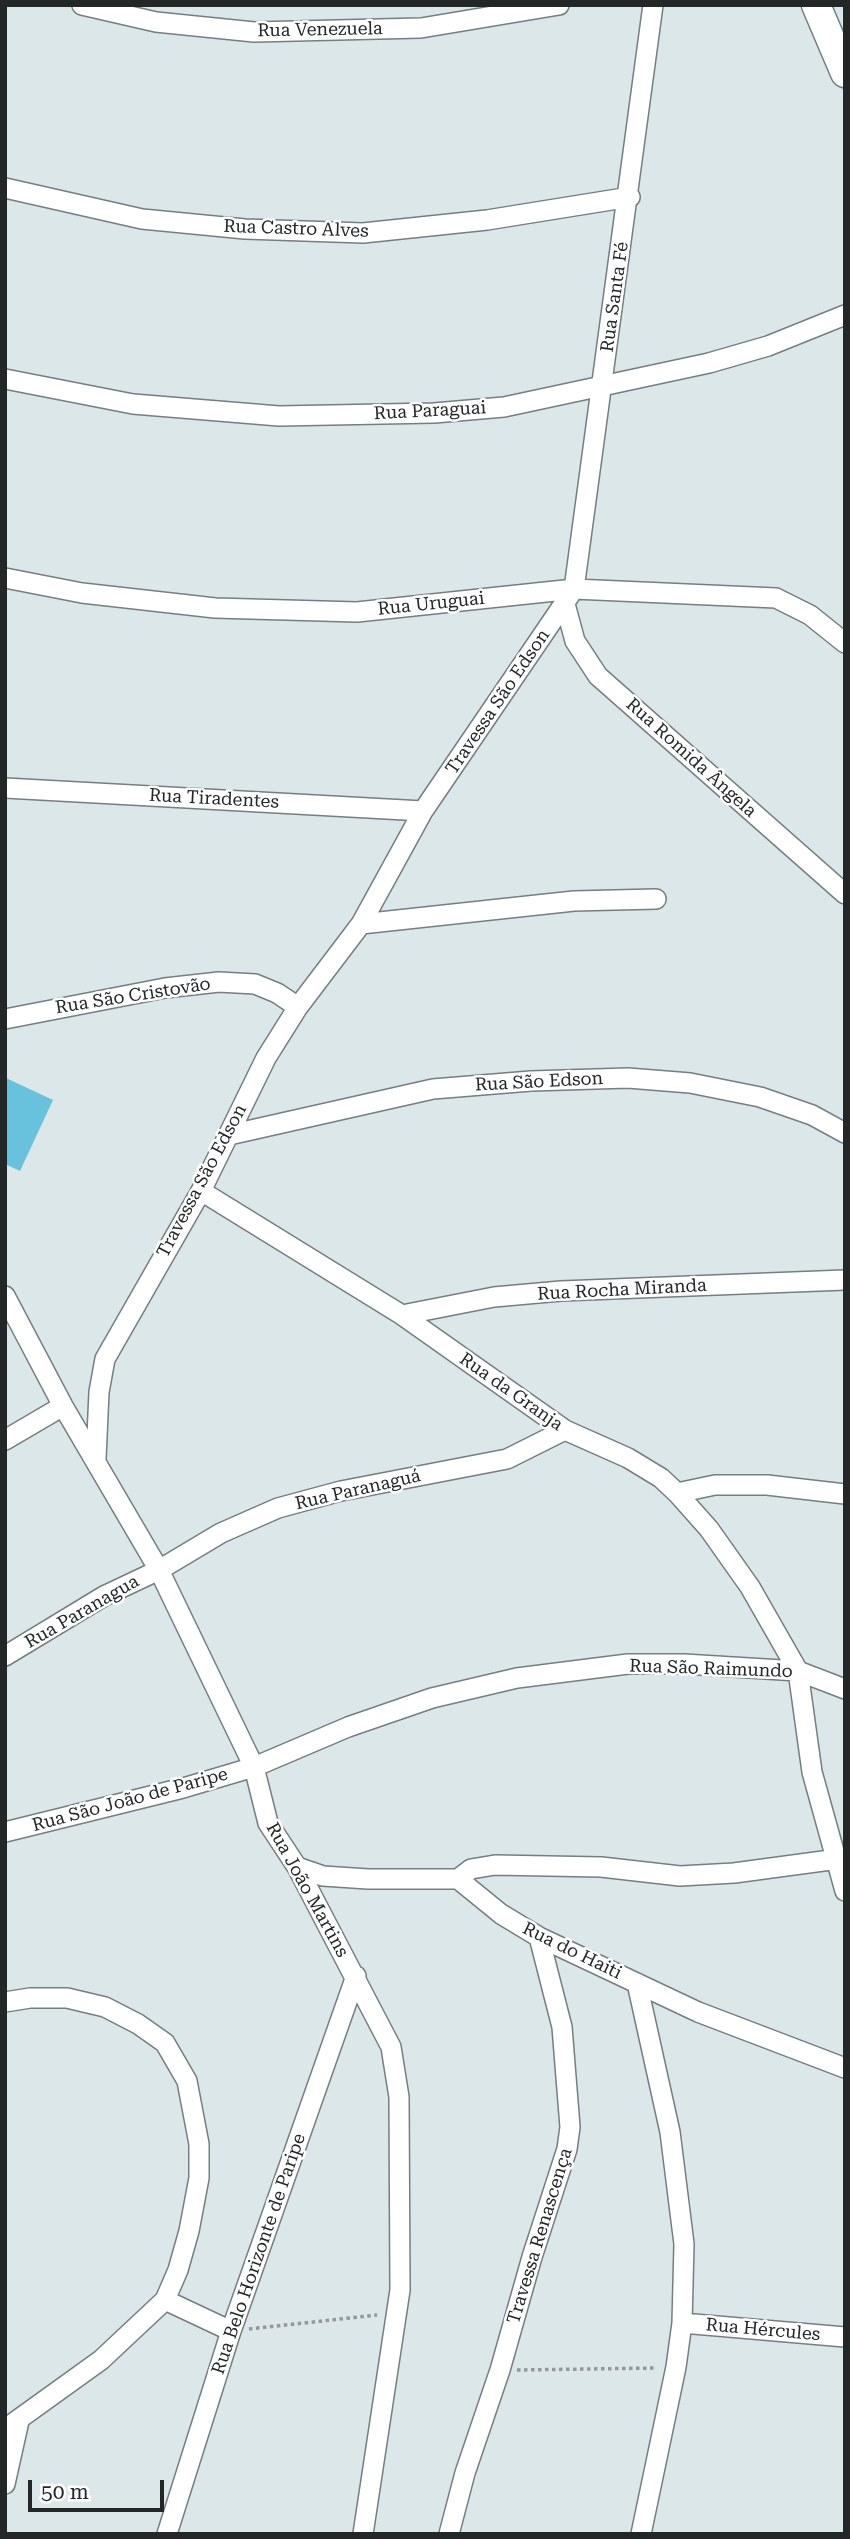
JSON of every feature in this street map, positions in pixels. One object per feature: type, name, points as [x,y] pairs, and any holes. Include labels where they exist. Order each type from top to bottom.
[{"type":"main road","points":[[821,10],[845,73]]},
{"type":"street","name":"Rua Venezuela","points":[[82,5],[156,22],[254,32],[421,28],[529,13],[559,5]]},
{"type":"street","name":"Rua Santa Fé","points":[[569,597],[630,197],[653,5]]},
{"type":"street","name":"Rua Castro Alves","points":[[5,188],[142,219],[245,229],[363,233],[487,220],[630,197]]},
{"type":"street","name":"Rua Paraguai","points":[[5,379],[133,404],[279,416],[434,413],[504,407],[709,363],[768,346],[845,315]]},
{"type":"street","name":"Rua Uruguai","points":[[5,578],[82,593],[215,608],[357,612],[569,597],[776,598],[810,615],[845,643]]},
{"type":"street","name":"Travessa São Edson","points":[[96,1458],[99,1392],[106,1359],[201,1191],[266,1058],[298,1007],[361,925],[423,811],[569,597]]},
{"type":"street","name":"Rua Romida Ângela","points":[[569,597],[575,641],[598,676],[845,894]]},
{"type":"street","name":"Rua Tiradentes","points":[[5,788],[423,811]]},
{"type":"street","points":[[361,925],[574,901],[656,900]]},
{"type":"street","name":"Rua São Cristovão","points":[[5,1018],[165,988],[219,982],[255,984],[277,993],[298,1007]]},
{"type":"street","name":"Rua São Edson","points":[[229,1135],[433,1089],[531,1081],[628,1078],[690,1083],[760,1097],[812,1115],[845,1133]]},
{"type":"street","name":"Rua da Granja","points":[[201,1191],[402,1315],[565,1430],[628,1458],[661,1478],[709,1529],[750,1587],[798,1671]]},
{"type":"street","name":"Rua Rocha Miranda","points":[[402,1315],[494,1297],[561,1291],[845,1280]]},
{"type":"street","name":"Rua João Martins","points":[[5,1296],[63,1406],[96,1458],[159,1570],[254,1766],[268,1823],[297,1867],[391,2046],[397,2076],[402,2256],[397,2314],[363,2534]]},
{"type":"street","points":[[5,1440],[63,1406]]},
{"type":"street","name":"Rua Paranaguá","points":[[159,1570],[221,1533],[278,1508],[341,1491],[507,1459],[565,1430]]},
{"type":"street","points":[[677,1493],[715,1485],[767,1485],[845,1494]]},
{"type":"street","name":"Rua Paranagua","points":[[5,1656],[104,1596],[159,1570]]},
{"type":"street","name":"Rua São Raimundo","points":[[254,1766],[348,1727],[432,1698],[517,1678],[628,1664],[684,1664],[798,1671],[845,1689]]},
{"type":"street","points":[[798,1671],[813,1772],[845,1891]]},
{"type":"street","name":"Rua São João de Paripe","points":[[5,1832],[183,1788],[254,1766]]},
{"type":"street","points":[[297,1867],[323,1875],[346,1877],[458,1879],[471,1869],[495,1864],[601,1867],[680,1875],[734,1873],[838,1859]]},
{"type":"street","name":"Rua do Haiti","points":[[458,1879],[501,1914],[538,1937],[710,2017],[845,2068]]},
{"type":"street","name":"Travessa Renascença","points":[[449,2534],[465,2473],[500,2370],[532,2256],[567,2149],[570,2127],[562,2027],[538,1937]]},
{"type":"street","name":"Rua Belo Horizonte de Paripe","points":[[167,2534],[231,2331],[356,1976]]},
{"type":"street","points":[[637,1983],[676,2170],[684,2244],[682,2323],[676,2367],[641,2534]]},
{"type":"street","points":[[5,2002],[68,1998],[105,2007],[138,2024],[165,2043],[187,2081],[197,2119],[199,2178],[186,2244],[165,2300],[101,2360],[12,2425],[5,2484]]},
{"type":"street","points":[[165,2300],[231,2331]]},
{"type":"street","name":"Rua Hércules","points":[[682,2323],[845,2337]]},
{"type":"path","points":[[231,2331],[397,2314]]},
{"type":"path","points":[[500,2370],[676,2367]]},
{"type":"shaded area","points":[[6,1078],[53,1100],[20,1171],[5,1164]]}]
